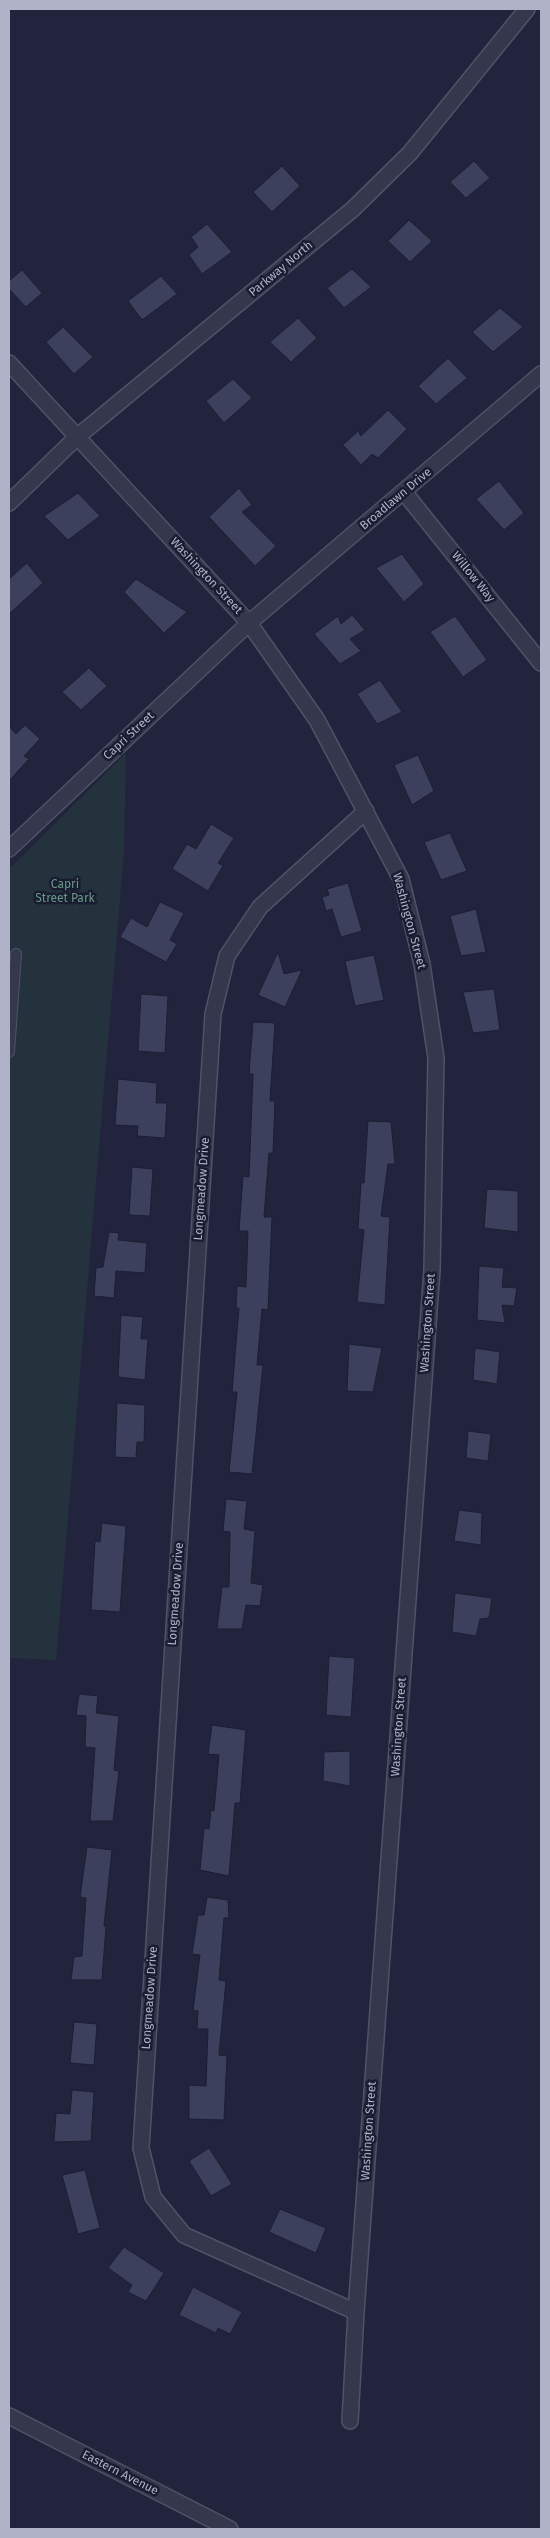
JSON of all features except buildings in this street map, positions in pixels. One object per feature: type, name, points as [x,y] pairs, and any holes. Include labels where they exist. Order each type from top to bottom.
[{"type":"street","name":"Parkway North","points":[[9,503],[77,437],[353,209],[410,153],[527,9]]},
{"type":"street","name":"Washington Street","points":[[9,363],[249,622],[318,720],[401,879],[422,964],[436,1058],[432,1270],[356,2312],[350,2421]]},
{"type":"street","name":"Broadlawn Drive","points":[[249,622],[541,374]]},
{"type":"street","name":"Willow Way","points":[[404,492],[541,663]]},
{"type":"street","name":"Capri Street","points":[[9,849],[249,622]]},
{"type":"street","name":"Longmeadow Drive","points":[[356,2312],[184,2235],[153,2197],[141,2148],[213,1014],[227,956],[260,907],[366,810]]},
{"type":"street","name":"Eastern Avenue","points":[[9,2416],[222,2527]]},
{"type":"lane","points":[[9,1052],[16,954]]},
{"type":"green space","name":"Capri Street Park","points":[[126,753],[124,851],[56,1660],[9,1658],[9,869]]}]
